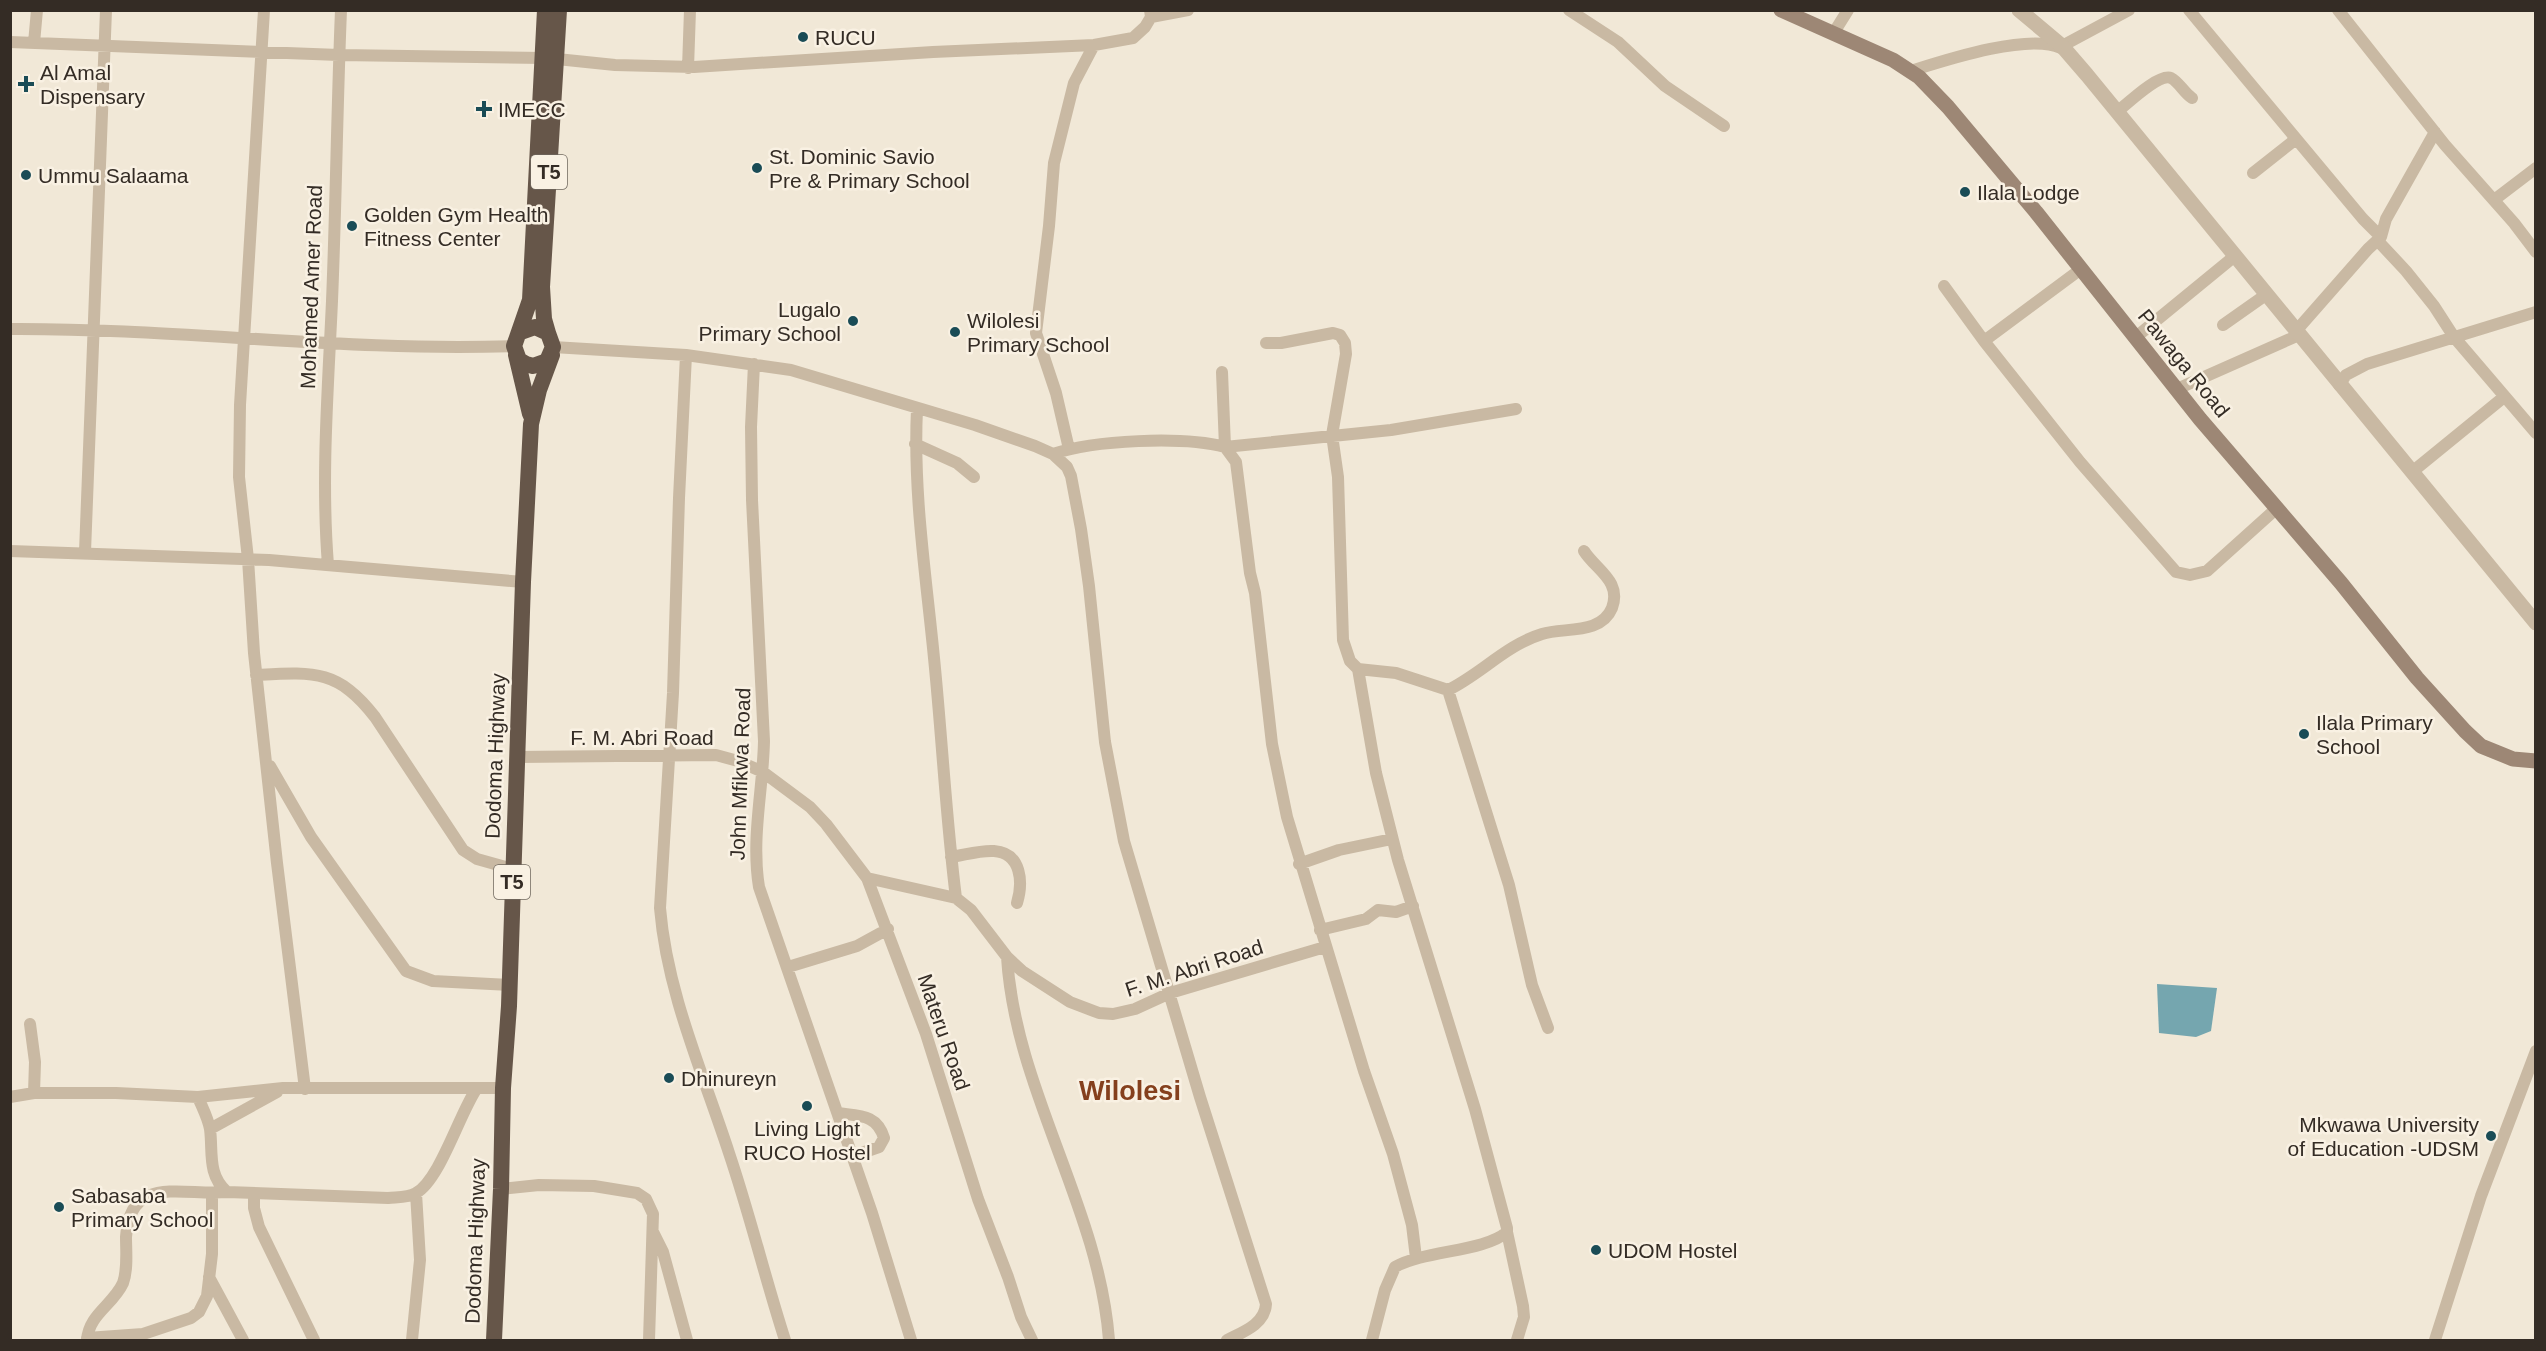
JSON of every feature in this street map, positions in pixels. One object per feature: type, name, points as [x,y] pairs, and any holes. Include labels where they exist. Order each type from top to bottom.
[{"type":"highway","name":"T5","points":[[531,424],[551,345],[544,319],[542,287],[551,59],[545,10]]},
{"type":"highway","name":"T5","points":[[531,424],[517,344],[530,300],[551,59],[559,10]]},
{"type":"highway","points":[[535,327],[551,345],[547,361],[533,366],[519,360],[517,344],[535,327]]},
{"type":"highway","name":"Dodoma Highway","points":[[494,1341],[501,1189],[502,1088],[508,1047],[523,582],[531,424]]},
{"type":"main road","name":"Pawaga Road","points":[[1781,10],[1893,60],[1911,71],[1960,120],[2177,389],[2417,678],[2481,746],[2513,759],[2535,761]]},
{"type":"street","points":[[34,43],[37,10]]},
{"type":"street","points":[[85,552],[106,10]]},
{"type":"street","points":[[264,10],[240,405],[239,477],[248,559],[256,675],[305,1089]]},
{"type":"street","name":"Mohamed Amer Road","points":[[328,565],[325,528],[324,436],[330,343],[341,10]]},
{"type":"street","points":[[688,68],[690,10]]},
{"type":"street","points":[[10,42],[339,55],[551,59],[688,68],[992,48],[1094,45],[1133,38],[1145,27],[1151,14],[1188,10]]},
{"type":"street","points":[[1569,10],[1618,42],[1665,86],[1724,126]]},
{"type":"street","points":[[1833,33],[1848,10]]},
{"type":"street","points":[[2019,10],[2063,48],[2117,112],[2535,623]]},
{"type":"street","points":[[2063,48],[2129,10]]},
{"type":"street","points":[[2189,10],[2380,239],[2420,288],[2454,337],[2535,433]]},
{"type":"street","points":[[2338,10],[2535,252]]},
{"type":"street","points":[[1911,71],[2004,47],[2050,43],[2063,48]]},
{"type":"street","points":[[1068,449],[1056,393],[1036,333],[1054,164],[1074,83],[1094,45]]},
{"type":"street","points":[[2117,112],[2156,80],[2165,78],[2173,79],[2192,98]]},
{"type":"street","points":[[2177,389],[2297,333],[2368,249],[2380,239],[2386,219],[2435,132]]},
{"type":"street","points":[[2253,173],[2296,139]]},
{"type":"street","points":[[2494,200],[2535,168]]},
{"type":"street","points":[[2136,337],[2236,255]]},
{"type":"street","points":[[1984,341],[2081,269]]},
{"type":"street","points":[[1944,286],[1984,341],[2080,462],[2176,572],[2190,575],[2207,571],[2277,508]]},
{"type":"street","points":[[2223,325],[2267,294]]},
{"type":"street","points":[[2339,385],[2346,375],[2356,368],[2535,312]]},
{"type":"street","points":[[10,329],[162,333],[330,343],[449,347],[517,344]]},
{"type":"street","points":[[1266,343],[1281,343],[1327,333],[1340,335],[1345,343],[1346,354],[1332,435],[1338,488],[1343,640],[1350,661],[1358,669],[1370,743],[1392,839],[1475,1109],[1507,1232],[1524,1317],[1516,1341]]},
{"type":"street","points":[[551,345],[686,355],[791,370],[975,425],[1053,454],[1067,467],[1071,476],[1089,586],[1104,742],[1124,841],[1200,1097],[1266,1304],[1266,1312],[1261,1318],[1227,1341]]},
{"type":"street","points":[[686,355],[678,498],[673,693],[660,908],[663,944],[671,978],[730,1156],[785,1341]]},
{"type":"street","name":"John Mfikwa Road","points":[[754,364],[751,427],[752,500],[763,698],[763,772],[754,860],[759,886],[853,1156],[911,1341]]},
{"type":"street","points":[[1222,372],[1225,447],[1236,462],[1250,573],[1255,593],[1272,744],[1287,817],[1325,947],[1393,1154],[1412,1225],[1416,1258]]},
{"type":"street","points":[[2412,472],[2504,397]]},
{"type":"street","points":[[867,878],[956,898],[934,656],[924,582],[915,444],[917,409]]},
{"type":"street","points":[[1053,454],[1068,449],[1175,441],[1205,442],[1225,447],[1391,430],[1516,409]]},
{"type":"street","points":[[915,444],[957,463],[974,477]]},
{"type":"street","points":[[10,551],[248,559],[523,582]]},
{"type":"street","points":[[1358,669],[1396,673],[1448,690],[1522,642],[1543,634],[1587,628],[1607,616],[1612,608],[1614,597],[1610,580],[1584,551]]},
{"type":"street","points":[[256,675],[316,674],[333,680],[348,690],[362,701],[375,717],[462,850],[477,859],[513,869]]},
{"type":"street","points":[[1448,690],[1509,885],[1532,985],[1548,1028]]},
{"type":"street","name":"F. M. Abri Road","points":[[518,757],[716,755],[738,760],[763,772]]},
{"type":"street","points":[[267,761],[311,837],[406,971],[433,981],[510,985]]},
{"type":"street","name":"Materu Road","points":[[763,772],[810,807],[826,824],[867,878],[926,1034],[978,1198],[1021,1317],[1032,1341]]},
{"type":"street","points":[[1299,864],[1340,850],[1392,839]]},
{"type":"street","points":[[951,856],[988,851],[1006,854],[1018,867],[1021,879],[1017,903]]},
{"type":"street","name":"F. M. Abri Road","points":[[956,898],[971,910],[1007,957],[1042,986],[1078,1006],[1099,1013],[1113,1014],[1136,1009],[1170,993],[1325,947]]},
{"type":"street","points":[[1320,930],[1366,919],[1378,910],[1396,912],[1413,906]]},
{"type":"street","points":[[788,967],[857,946],[888,929]]},
{"type":"street","points":[[1007,957],[1009,980],[1023,1045],[1091,1246],[1105,1302],[1109,1341]]},
{"type":"street","points":[[30,1024],[35,1062],[34,1093]]},
{"type":"street","points":[[2435,1341],[2481,1196],[2535,1051]]},
{"type":"street","points":[[212,1193],[213,1240],[204,1305],[191,1318],[143,1334],[87,1339],[90,1324],[122,1285],[125,1276],[127,1220],[137,1202],[155,1192],[227,1192],[388,1198],[416,1193],[436,1169],[468,1101],[477,1088]]},
{"type":"street","points":[[10,1097],[34,1093],[140,1093],[198,1097],[283,1089],[502,1088]]},
{"type":"street","points":[[210,1129],[283,1089]]},
{"type":"street","points":[[198,1097],[210,1129],[214,1173],[217,1181],[227,1192]]},
{"type":"street","points":[[838,1113],[868,1118],[881,1128],[884,1138],[879,1147],[853,1156]]},
{"type":"street","points":[[501,1189],[539,1185],[594,1186],[637,1192],[646,1198],[652,1209],[649,1341]]},
{"type":"street","points":[[412,1341],[420,1260],[416,1193]]},
{"type":"street","points":[[254,1194],[254,1208],[259,1227],[314,1341]]},
{"type":"street","points":[[652,1231],[663,1252],[687,1341]]},
{"type":"street","points":[[1372,1341],[1390,1275],[1395,1267],[1416,1258],[1495,1239],[1507,1232]]},
{"type":"street","points":[[208,1276],[243,1341]]},
{"type":"water","points":[[2157,984],[2217,988],[2211,1031],[2196,1037],[2159,1033]]},
{"type":"place","name":"RUCU","points":[[803,37]]},
{"type":"place","name":"Al Amal Dispensary","points":[[26,84]]},
{"type":"place","name":"IMECC","points":[[484,109]]},
{"type":"place","name":"St. Dominic Savio Pre & Primary School","points":[[757,168]]},
{"type":"place","name":"Ummu Salaama","points":[[26,175]]},
{"type":"place","name":"Ilala Lodge","points":[[1965,192]]},
{"type":"place","name":"Golden Gym Health Fitness Center","points":[[352,226]]},
{"type":"place","name":"Lugalo Primary School","points":[[853,321]]},
{"type":"place","name":"Wilolesi Primary School","points":[[955,332]]},
{"type":"place","name":"Ilala Primary School","points":[[2304,734]]},
{"type":"place","name":"Dhinureyn","points":[[669,1078]]},
{"type":"place","name":"Living Light RUCO Hostel","points":[[807,1106]]},
{"type":"place","name":"Mkwawa University of Education -UDSM","points":[[2491,1136]]},
{"type":"place","name":"Sabasaba Primary School","points":[[59,1207]]},
{"type":"place","name":"UDOM Hostel","points":[[1596,1250]]},
{"type":"district","name":"Wilolesi","points":[[1130,1091]]}]
